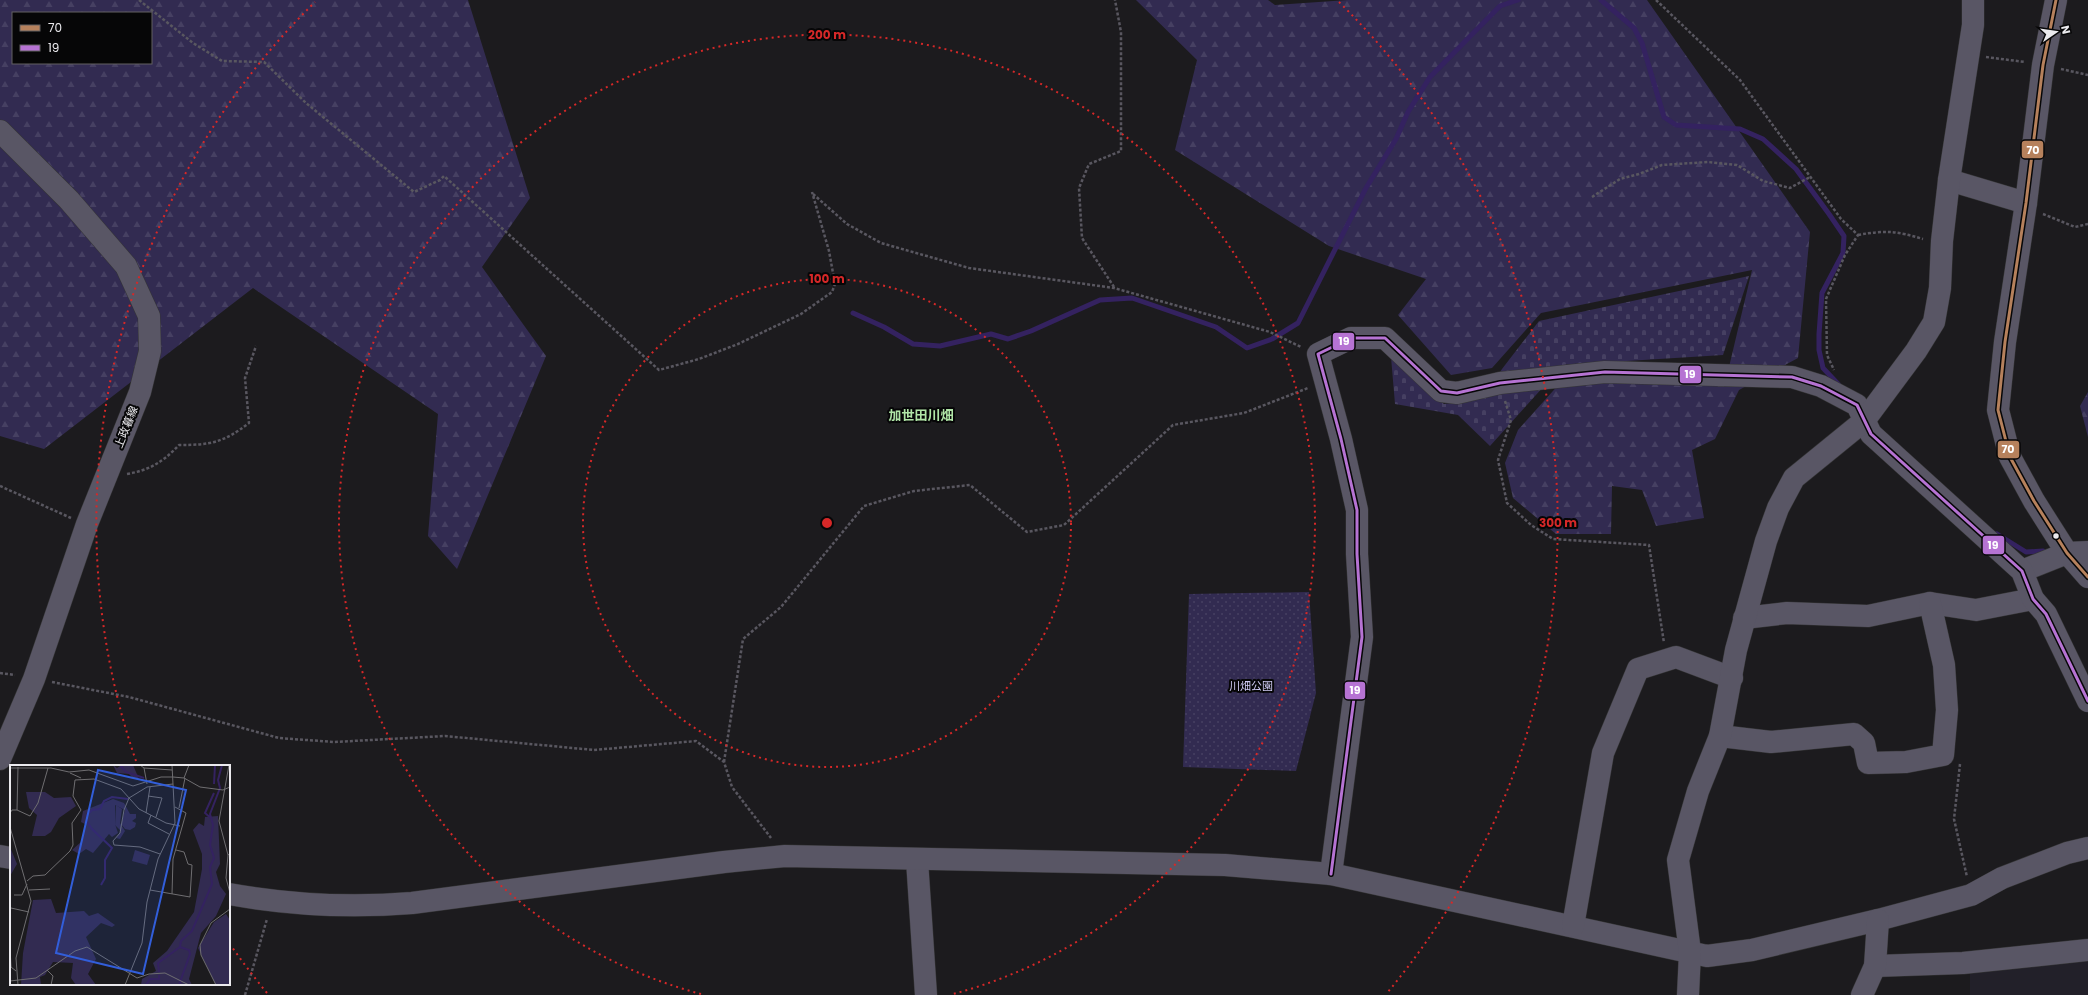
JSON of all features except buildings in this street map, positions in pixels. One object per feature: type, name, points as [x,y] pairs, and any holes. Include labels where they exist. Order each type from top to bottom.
[{"type":"street","points":[[1688,995],[1690,952],[1678,860],[1698,791],[1720,736],[1736,650],[1744,618],[1766,541],[1778,508],[1794,478],[1864,421],[1916,352],[1934,322],[1940,288],[1941,243],[1949,180],[1973,25],[1973,0]]},
{"type":"street","points":[[2056,0],[2043,65],[2005,342],[1998,410],[2010,457],[2034,501],[2067,553],[2088,577]]},
{"type":"street","name":"上政暮線","points":[[0,131],[69,200],[126,266],[149,316],[150,351],[140,392],[87,524],[34,679],[0,759]]},
{"type":"street","points":[[1949,180],[2025,205]]},
{"type":"street","points":[[1331,874],[1362,637],[1357,554],[1357,510],[1341,439],[1318,354],[1351,338],[1385,338],[1441,391],[1457,393],[1500,383],[1606,372],[1792,377],[1821,386],[1857,405],[1871,434],[2022,571],[2033,599],[2046,614],[2088,701]]},
{"type":"street","points":[[2022,571],[2067,553],[2088,552]]},
{"type":"street","points":[[1744,618],[1787,613],[1868,616],[1930,603],[1976,610],[2033,599]]},
{"type":"street","points":[[1720,736],[1771,742],[1854,734],[1864,743],[1868,763],[1906,762],[1943,755],[1947,710],[1944,665],[1930,603]]},
{"type":"street","points":[[1574,926],[1602,754],[1638,669],[1676,657],[1732,678]]},
{"type":"street","points":[[230,894],[272,902],[325,906],[374,906],[412,903],[724,862],[785,856],[917,860],[1218,865],[1331,874],[1707,956],[1752,950],[1878,920],[1972,895],[2002,878],[2067,853],[2088,848]]},
{"type":"street","points":[[0,856],[10,858]]},
{"type":"street","points":[[917,860],[926,995]]},
{"type":"street","points":[[1862,995],[1875,966],[1878,920]]},
{"type":"street","points":[[1875,966],[1963,963],[2088,950]]},
{"type":"path","points":[[139,0],[193,43],[222,62],[264,62],[306,103],[414,192],[440,180],[444,176],[659,370],[699,359],[738,344],[801,314],[832,292],[835,284],[829,251],[812,192],[847,224],[880,244],[969,268],[1114,288],[1270,332],[1318,354]]},
{"type":"path","points":[[1114,288],[1082,238],[1079,188],[1089,164],[1121,151],[1121,32],[1115,0]]},
{"type":"path","points":[[1656,0],[1740,80],[1841,220],[1858,235]]},
{"type":"path","points":[[1969,54],[2043,65],[2088,74]]},
{"type":"path","points":[[1592,197],[1620,178],[1639,174],[1662,165],[1708,162],[1737,165],[1762,181],[1790,188],[1810,177]]},
{"type":"path","points":[[2025,205],[2075,227],[2088,224]]},
{"type":"path","points":[[1835,374],[1827,355],[1826,299],[1845,255],[1858,235],[1880,230],[1908,234],[1941,243]]},
{"type":"path","points":[[106,476],[142,472],[165,460],[179,445],[210,445],[234,434],[249,423],[245,378],[256,346]]},
{"type":"path","points":[[785,856],[732,787],[724,762],[743,639],[781,608],[864,506],[914,492],[970,485],[1027,532],[1064,525],[1173,425],[1244,413],[1325,382]]},
{"type":"path","points":[[1500,383],[1511,420],[1498,460],[1507,503],[1532,525],[1552,539],[1649,545],[1666,660]]},
{"type":"path","points":[[0,486],[87,524]]},
{"type":"path","points":[[34,679],[129,697],[279,738],[334,742],[445,736],[594,750],[696,741],[724,762]]},
{"type":"path","points":[[1960,759],[1954,819],[1972,895]]},
{"type":"path","points":[[245,995],[272,902]]},
{"type":"shaded area","points":[[2088,960],[2088,995],[1970,995],[1970,969]]},
{"type":"green space","points":[[0,0],[468,0],[530,198],[482,267],[546,356],[457,569],[428,536],[438,414],[253,288],[44,449],[0,436]]},
{"type":"green space","points":[[1136,0],[1268,0],[1275,5],[1348,0],[1647,0],[1810,232],[1798,358],[1739,390],[1715,439],[1692,450],[1704,518],[1656,526],[1642,490],[1612,486],[1611,534],[1556,534],[1513,498],[1505,463],[1518,430],[1561,382],[1725,384],[1752,270],[1541,313],[1492,368],[1451,375],[1398,315],[1426,279],[1329,246],[1175,150],[1197,60]]},
{"type":"green space","points":[[1749,276],[1723,355],[1563,365],[1490,446],[1458,415],[1395,404],[1391,357],[1444,404],[1483,397],[1502,369],[1539,321]]},
{"type":"green space","points":[[2088,392],[2088,437],[2080,406]]},
{"type":"green space","name":"川畑公園","points":[[1309,592],[1316,693],[1296,771],[1183,767],[1189,594]]},
{"type":"waterway","points":[[853,313],[884,327],[913,344],[940,346],[991,334],[1008,339],[1031,331],[1100,300],[1132,298],[1216,327],[1247,348],[1272,339],[1298,323],[1366,188],[1396,139],[1408,112],[1430,77],[1500,6],[1518,0]]},
{"type":"waterway","points":[[1601,0],[1634,28],[1642,43],[1664,117],[1676,125],[1740,129],[1763,139],[1796,169],[1844,236],[1843,253],[1822,293],[1819,334],[1819,350],[1823,368],[1839,385]]},
{"type":"waterway","points":[[1997,534],[2026,552],[2043,551]]},
{"type":"transit line","name":"70","points":[[2056,0],[2043,65],[2026,203],[2005,342],[1998,410],[2010,457],[2034,501],[2067,553],[2088,577]]},
{"type":"transit line","name":"19","points":[[1331,874],[1362,637],[1357,554],[1357,510],[1341,439],[1318,354],[1351,338],[1385,338],[1441,391],[1457,393],[1500,383],[1605,372],[1792,377],[1821,386],[1857,405],[1871,434],[2022,571],[2033,599],[2046,614],[2088,701]]},
{"type":"district","name":"加世田川畑","points":[[921,415]]}]
